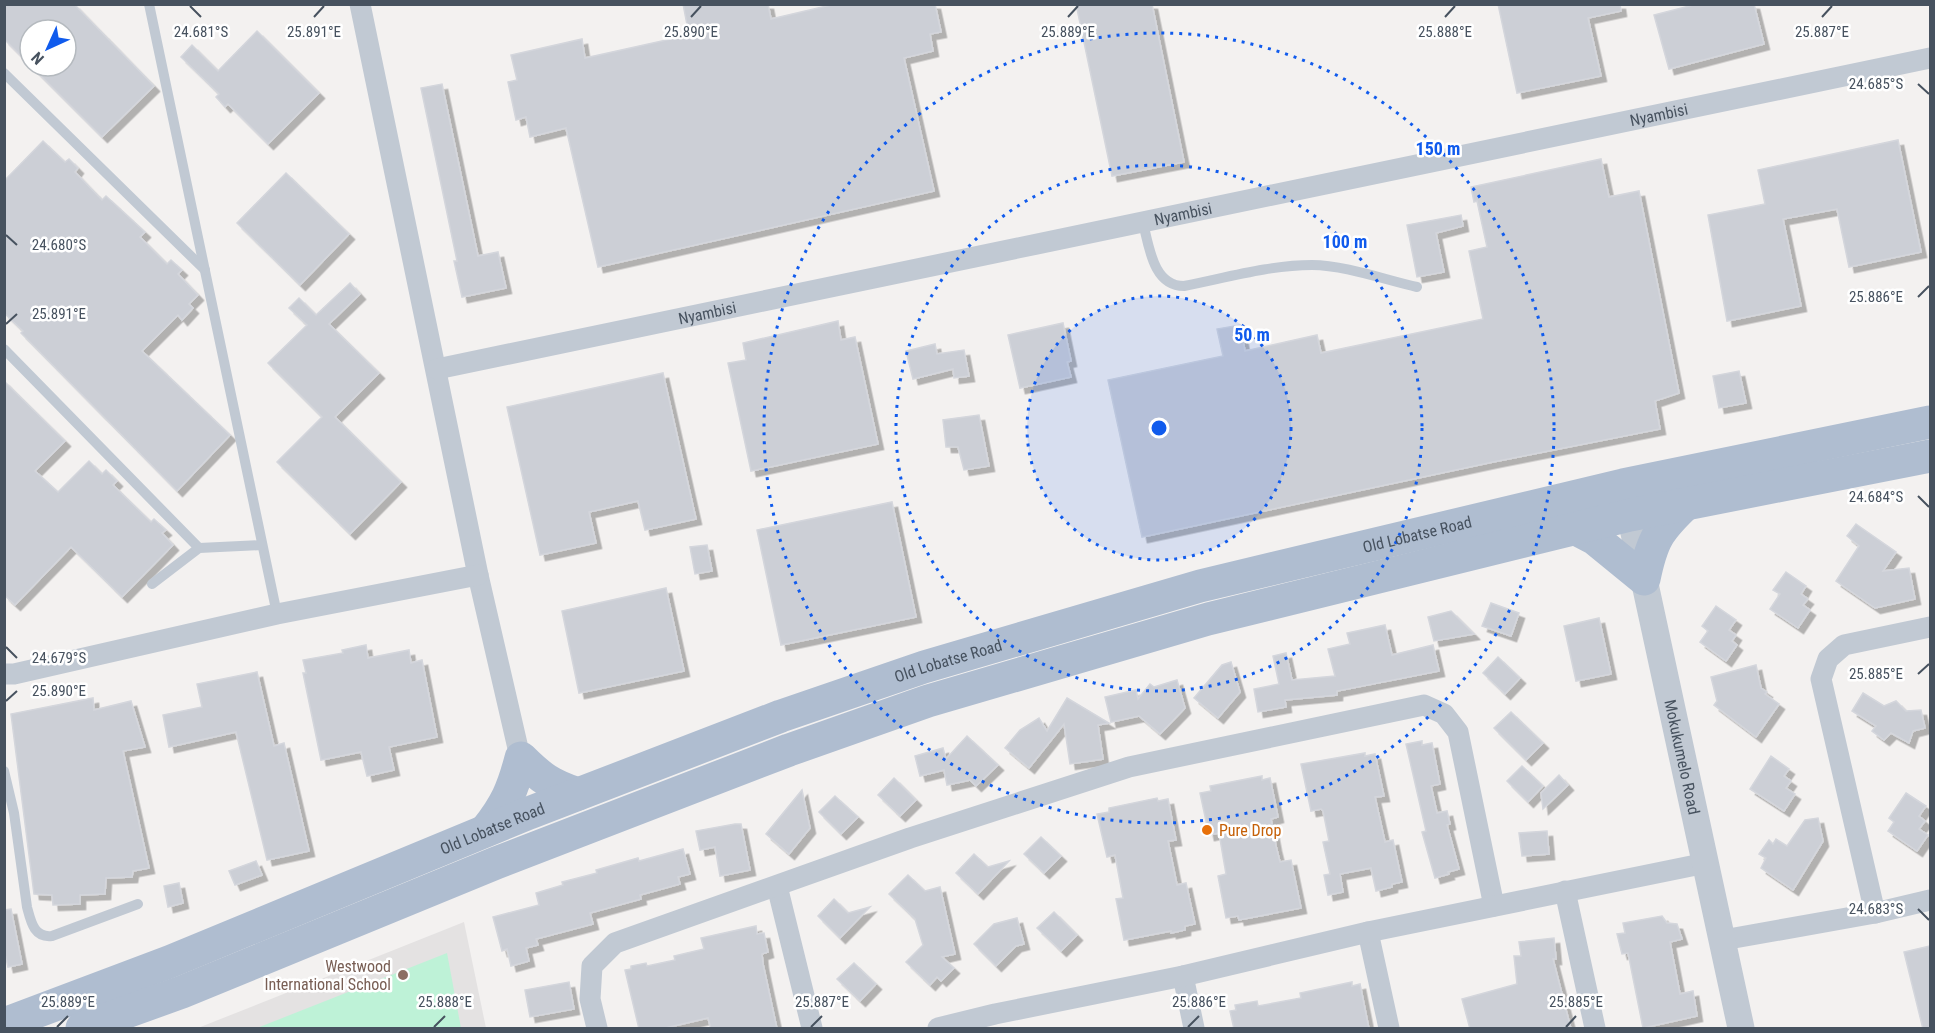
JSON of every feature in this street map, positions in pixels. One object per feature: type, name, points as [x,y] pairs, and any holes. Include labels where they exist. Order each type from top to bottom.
[{"type":"main road","name":"Old Lobatse Road","points":[[4,1024],[169,962],[529,813],[781,716],[924,667],[1200,586],[1627,500],[1930,422]]},
{"type":"main road","name":"Old Lobatse Road","points":[[82,1029],[182,992],[496,863],[789,750],[928,701],[1208,619],[1574,528],[1627,500],[1688,502],[1930,456]]},
{"type":"main road","points":[[1574,528],[1595,539],[1644,579],[1650,551],[1656,538],[1672,517],[1688,502]]},
{"type":"main road","points":[[521,758],[537,774],[554,785],[578,794]]},
{"type":"main road","points":[[486,830],[501,810],[513,788],[521,758]]},
{"type":"main road","points":[[496,863],[529,813],[564,838]]},
{"type":"street","points":[[360,4],[478,574],[521,758],[529,813]]},
{"type":"street","name":"Nyambisi","points":[[437,369],[1930,58]]},
{"type":"street","name":"Mokukumelo Road","points":[[1627,500],[1741,1029]]},
{"type":"street","points":[[4,674],[14,674],[277,614],[478,574]]},
{"type":"street","points":[[1875,913],[1821,679],[1828,659],[1844,645],[1930,627]]},
{"type":"street","points":[[597,1029],[590,999],[592,966],[615,943],[910,838],[1129,767],[1424,705],[1444,714],[1458,732],[1494,906]]},
{"type":"street","points":[[938,1029],[996,1021],[1368,932],[1706,863]]},
{"type":"street","points":[[777,886],[812,1029]]},
{"type":"street","points":[[1565,891],[1595,1029]]},
{"type":"street","points":[[1723,940],[1875,913],[1930,900]]},
{"type":"street","points":[[1368,932],[1389,1029]]},
{"type":"street","points":[[1183,976],[1194,1029]]},
{"type":"lane","points":[[149,4],[277,614]]},
{"type":"lane","points":[[4,73],[205,270]]},
{"type":"lane","points":[[1143,223],[1157,269],[1162,277],[1175,286],[1288,266],[1314,265],[1418,287]]},
{"type":"lane","points":[[4,349],[199,548]]},
{"type":"lane","points":[[152,584],[199,548],[262,545]]},
{"type":"lane","points":[[4,771],[14,813],[27,907],[34,929],[45,937],[52,936],[138,904]]},
{"type":"shaded area","name":"Westwood International School","points":[[464,922],[486,1028],[198,1028]]},
{"type":"green space","points":[[447,953],[461,1028],[257,1028]]},
{"type":"building","points":[[4,4],[74,4],[154,86],[102,137],[43,78],[78,78],[78,18],[18,18],[18,53],[4,39]]},
{"type":"building","points":[[683,4],[768,4],[771,19],[835,4],[935,4],[941,32],[930,34],[933,51],[904,58],[934,191],[598,267],[566,128],[530,137],[526,117],[516,120],[508,82],[517,80],[511,55],[582,39],[585,58],[689,35]]},
{"type":"building","points":[[1076,4],[1152,4],[1184,162],[1112,176]]},
{"type":"building","points":[[1498,4],[1620,4],[1621,11],[1588,18],[1601,76],[1517,93]]},
{"type":"building","points":[[1697,4],[1754,4],[1764,44],[1669,69],[1654,15]]},
{"type":"building","points":[[257,31],[319,93],[268,144],[228,104],[225,107],[216,97],[219,94],[181,57],[192,45],[218,71]]},
{"type":"building","points":[[442,84],[478,256],[498,252],[506,288],[462,297],[454,261],[457,261],[421,88]]},
{"type":"building","points":[[1898,140],[1921,252],[1849,267],[1837,209],[1783,219],[1801,306],[1727,321],[1708,215],[1765,204],[1758,170]]},
{"type":"building","points":[[43,141],[65,162],[69,159],[78,168],[75,172],[102,200],[106,196],[145,232],[140,237],[167,264],[171,260],[182,270],[178,274],[198,295],[189,304],[193,308],[182,320],[178,315],[142,351],[230,435],[177,491],[4,313],[4,181]]},
{"type":"building","points":[[1601,159],[1609,197],[1639,191],[1679,393],[1655,401],[1660,429],[1142,537],[1108,380],[1223,356],[1217,329],[1240,325],[1245,351],[1317,335],[1321,353],[1483,319],[1469,251],[1487,247],[1477,201],[1474,202],[1471,187]]},
{"type":"building","points":[[286,173],[349,234],[300,285],[237,223]]},
{"type":"building","points":[[1461,215],[1463,226],[1436,233],[1444,272],[1417,277],[1407,225]]},
{"type":"building","points":[[350,283],[360,294],[329,324],[379,373],[335,417],[401,482],[350,534],[277,462],[322,417],[268,363],[307,325],[289,308],[299,298],[316,315]]},
{"type":"building","points":[[838,321],[841,340],[855,337],[878,444],[751,471],[728,363],[746,360],[743,343]]},
{"type":"building","points":[[1063,323],[1071,361],[1067,362],[1071,377],[1020,388],[1008,335]]},
{"type":"building","points":[[935,344],[937,354],[964,350],[969,376],[954,378],[953,369],[913,379],[906,351]]},
{"type":"building","points":[[1739,371],[1746,403],[1719,408],[1713,376]]},
{"type":"building","points":[[663,373],[696,519],[645,530],[638,501],[589,512],[596,543],[540,555],[507,407]]},
{"type":"building","points":[[4,381],[65,441],[35,471],[58,492],[89,461],[102,474],[106,470],[117,481],[113,485],[151,522],[154,519],[166,530],[162,533],[173,545],[122,597],[71,547],[15,605],[4,595]]},
{"type":"building","points":[[979,415],[989,466],[964,470],[958,447],[946,447],[943,420]]},
{"type":"building","points":[[892,502],[916,617],[781,645],[757,530]]},
{"type":"building","points":[[1856,524],[1896,552],[1883,571],[1909,568],[1915,599],[1875,608],[1836,581],[1859,546],[1847,536]]},
{"type":"building","points":[[707,545],[712,571],[695,574],[690,547]]},
{"type":"building","points":[[1786,572],[1806,586],[1801,594],[1808,599],[1803,605],[1810,610],[1798,628],[1770,609],[1780,594],[1773,590]]},
{"type":"building","points":[[666,588],[684,671],[579,693],[562,611]]},
{"type":"building","points":[[1491,603],[1519,613],[1511,636],[1482,626]]},
{"type":"building","points":[[1716,606],[1736,620],[1729,630],[1736,635],[1732,641],[1737,645],[1726,661],[1700,642],[1708,631],[1702,626]]},
{"type":"building","points":[[1451,611],[1474,634],[1434,641],[1428,617]]},
{"type":"building","points":[[1599,618],[1611,674],[1576,681],[1564,626]]},
{"type":"building","points":[[1385,625],[1392,655],[1433,645],[1439,671],[1337,691],[1337,695],[1285,700],[1286,707],[1258,712],[1254,689],[1279,684],[1273,656],[1286,653],[1292,680],[1335,676],[1328,649],[1350,644],[1347,633]]},
{"type":"building","points":[[366,645],[368,658],[409,650],[411,663],[422,660],[437,737],[389,747],[394,770],[367,776],[361,752],[321,760],[303,673],[306,673],[303,660],[343,653],[342,650]]},
{"type":"building","points":[[1498,657],[1520,678],[1505,694],[1483,673]]},
{"type":"building","points":[[1231,662],[1240,692],[1218,718],[1194,698],[1222,665]]},
{"type":"building","points":[[1756,665],[1761,688],[1767,692],[1765,694],[1779,704],[1756,737],[1714,705],[1717,701],[1711,677]]},
{"type":"building","points":[[257,672],[274,746],[284,743],[309,851],[267,860],[236,732],[169,747],[163,715],[202,707],[197,684]]},
{"type":"building","points":[[1177,680],[1185,708],[1160,734],[1139,716],[1111,722],[1105,697],[1136,690],[1138,699],[1150,684],[1154,687]]},
{"type":"building","points":[[1863,693],[1884,706],[1896,701],[1906,711],[1921,710],[1925,728],[1913,731],[1909,743],[1891,733],[1884,740],[1872,731],[1876,726],[1852,711]]},
{"type":"building","points":[[93,698],[94,710],[131,701],[145,747],[123,751],[149,868],[133,871],[132,877],[106,878],[105,894],[80,895],[80,904],[53,905],[52,895],[34,894],[11,714]]},
{"type":"building","points":[[1067,698],[1109,723],[1098,725],[1103,759],[1070,764],[1064,724],[1029,768],[1005,748],[1020,730],[1039,718],[1047,731]]},
{"type":"building","points":[[1511,712],[1543,743],[1526,760],[1494,728]]},
{"type":"building","points":[[967,736],[998,765],[976,786],[970,780],[947,785],[944,770],[920,776],[915,756],[943,748],[946,759]]},
{"type":"building","points":[[1422,741],[1422,745],[1432,743],[1440,784],[1431,786],[1437,813],[1447,811],[1450,824],[1447,825],[1459,869],[1435,878],[1422,832],[1426,831],[1406,744]]},
{"type":"building","points":[[1365,753],[1365,756],[1375,754],[1384,796],[1375,797],[1385,842],[1393,840],[1402,882],[1376,891],[1371,868],[1340,874],[1343,892],[1328,895],[1324,875],[1330,874],[1323,842],[1329,841],[1323,811],[1321,809],[1311,811],[1301,764]]},
{"type":"building","points":[[1771,756],[1789,769],[1784,776],[1791,781],[1786,788],[1795,794],[1784,811],[1750,789]]},
{"type":"building","points":[[1522,766],[1543,786],[1528,802],[1507,781]]},
{"type":"building","points":[[1559,775],[1568,785],[1543,809],[1541,793]]},
{"type":"building","points":[[1262,776],[1262,780],[1270,778],[1278,817],[1271,819],[1280,862],[1291,860],[1301,908],[1239,920],[1238,916],[1226,918],[1218,876],[1226,874],[1219,833],[1209,835],[1200,793],[1211,791],[1210,786]]},
{"type":"building","points":[[894,778],[916,800],[900,816],[878,795]]},
{"type":"building","points":[[802,790],[810,828],[789,854],[766,834]]},
{"type":"building","points":[[1906,793],[1926,806],[1919,816],[1925,821],[1919,829],[1928,835],[1917,851],[1888,831],[1894,822],[1889,818]]},
{"type":"building","points":[[835,796],[858,817],[841,834],[819,812]]},
{"type":"building","points":[[1157,798],[1158,801],[1168,799],[1176,840],[1168,841],[1177,885],[1186,883],[1195,924],[1185,926],[1185,930],[1124,940],[1116,899],[1123,898],[1115,855],[1107,857],[1097,814],[1109,812],[1109,808]]},
{"type":"building","points":[[1818,818],[1823,841],[1793,890],[1761,868],[1766,858],[1759,854],[1769,840],[1773,844],[1776,839],[1787,846],[1805,820]]},
{"type":"building","points":[[741,824],[750,870],[720,876],[715,847],[700,850],[696,831]]},
{"type":"building","points":[[1547,831],[1549,854],[1522,856],[1519,833]]},
{"type":"building","points":[[1041,837],[1061,856],[1044,873],[1024,854]]},
{"type":"building","points":[[683,849],[690,874],[678,877],[680,884],[640,895],[641,899],[590,913],[593,924],[536,939],[538,945],[526,948],[529,961],[511,966],[507,949],[502,951],[493,917],[539,905],[536,893],[563,885],[562,882],[597,873],[596,870],[638,858],[639,861]]},
{"type":"building","points":[[974,854],[988,867],[1009,861],[978,894],[956,873]]},
{"type":"building","points":[[256,861],[262,875],[235,885],[229,871]]},
{"type":"building","points":[[908,875],[925,891],[940,887],[955,954],[942,957],[954,968],[941,981],[937,977],[930,985],[906,962],[923,945],[915,919],[889,894]]},
{"type":"building","points":[[179,883],[183,903],[168,907],[164,886]]},
{"type":"building","points":[[834,899],[848,913],[870,907],[840,938],[818,916]]},
{"type":"building","points":[[11,909],[22,964],[8,967],[4,950],[4,910]]},
{"type":"building","points":[[1054,912],[1077,935],[1061,951],[1037,928]]},
{"type":"building","points":[[1662,916],[1667,923],[1677,924],[1682,939],[1670,942],[1680,994],[1693,991],[1697,1016],[1643,1028],[1628,953],[1622,954],[1617,934],[1625,933],[1623,923]]},
{"type":"building","points":[[1017,918],[1024,944],[1016,946],[996,966],[974,944],[994,924]]},
{"type":"building","points":[[756,926],[757,934],[764,933],[768,952],[762,954],[763,964],[777,1029],[711,1029],[708,1018],[661,1029],[639,1029],[625,970],[631,969],[631,966],[646,963],[647,966],[675,960],[674,956],[704,949],[701,938]]},
{"type":"building","points":[[1554,938],[1556,959],[1553,959],[1571,1029],[1470,1029],[1462,999],[1517,984],[1514,956],[1521,956],[1519,942]]},
{"type":"building","points":[[1930,946],[1930,1029],[1923,1029],[1904,952]]},
{"type":"building","points":[[854,963],[876,984],[860,1001],[837,979]]},
{"type":"building","points":[[569,982],[574,1009],[530,1017],[525,990]]},
{"type":"building","points":[[1352,982],[1352,986],[1360,984],[1369,1029],[1234,1029],[1230,1011],[1236,1010],[1235,1005],[1257,1001],[1258,1006],[1301,998],[1300,993]]},
{"type":"place","name":"Pure Drop","points":[[1207,830]]},
{"type":"place","name":"Westwood International School","points":[[403,975]]}]
